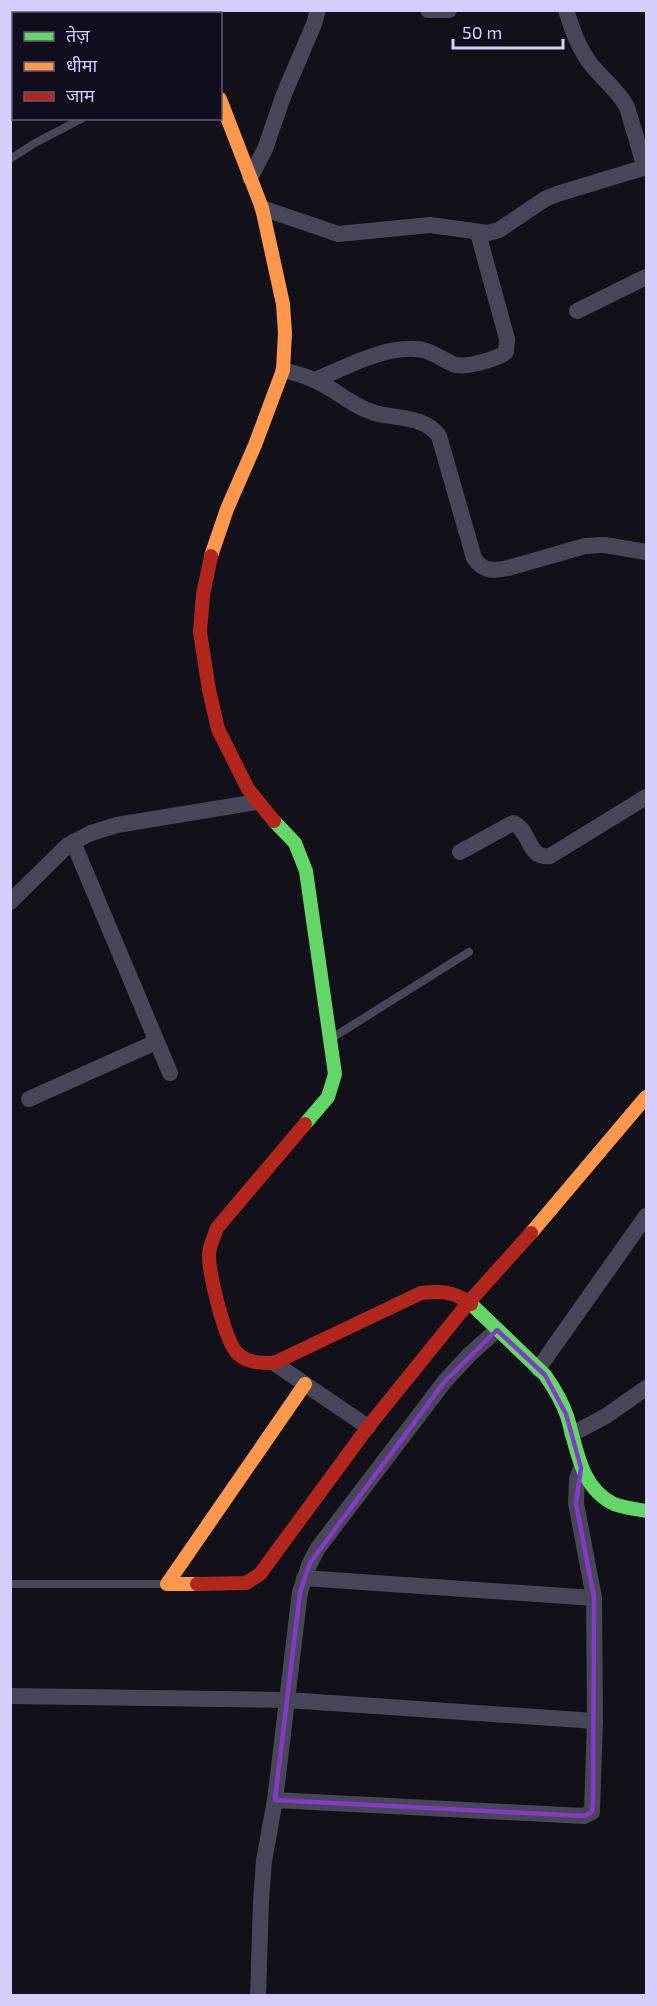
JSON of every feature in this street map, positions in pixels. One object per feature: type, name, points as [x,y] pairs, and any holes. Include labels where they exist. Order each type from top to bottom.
[{"type":"street","points":[[250,178],[265,149],[284,94],[318,10]]},
{"type":"street","points":[[428,10],[449,10]]},
{"type":"street","points":[[262,208],[338,234],[430,225],[488,233],[499,230],[544,199],[646,167],[627,107],[579,47],[566,10]]},
{"type":"street","points":[[222,104],[262,208],[283,304],[285,333],[283,370],[213,549],[205,584],[200,632],[218,729],[240,774],[257,802],[287,832],[302,855],[335,1074],[328,1097],[217,1228],[208,1253],[210,1271],[232,1347],[242,1357],[257,1364],[274,1363],[421,1293],[442,1291],[459,1296],[472,1305],[554,1387],[566,1414],[581,1468],[589,1483],[615,1504],[646,1511]]},
{"type":"street","points":[[315,380],[386,352],[405,349],[424,349],[455,365],[462,366],[501,357],[506,352],[507,339],[478,233]]},
{"type":"street","points":[[578,311],[646,277]]},
{"type":"street","points":[[283,370],[315,380],[359,407],[433,427],[439,436],[474,558],[484,569],[495,571],[585,546],[605,545],[646,552]]},
{"type":"street","points":[[460,852],[513,823],[521,828],[535,853],[545,857],[550,856],[646,797]]},
{"type":"street","points":[[10,902],[73,842],[91,833],[117,825],[257,802]]},
{"type":"street","points":[[73,842],[170,1073]]},
{"type":"street","points":[[29,1099],[156,1042]]},
{"type":"street","points":[[167,1584],[240,1583],[253,1580],[368,1427],[646,1097]]},
{"type":"street","points":[[538,1369],[646,1216]]},
{"type":"street","points":[[258,1995],[262,1881],[275,1800],[300,1592],[304,1578],[318,1548],[445,1381],[494,1328]]},
{"type":"street","points":[[274,1363],[368,1427]]},
{"type":"street","points":[[167,1584],[304,1384]]},
{"type":"street","points":[[572,1434],[606,1416],[646,1388]]},
{"type":"street","points":[[275,1800],[584,1816],[592,1812],[595,1721],[594,1598],[576,1503],[576,1479],[581,1468]]},
{"type":"street","points":[[304,1578],[594,1598]]},
{"type":"street","points":[[10,1696],[287,1700],[595,1721]]},
{"type":"lane","points":[[10,159],[79,120]]},
{"type":"lane","points":[[331,1039],[469,952]]},
{"type":"lane","points":[[10,1584],[167,1584]]},
{"type":"highlighted area","points":[[497,1330],[545,1375],[566,1414],[581,1468],[576,1503],[594,1598],[593,1803],[592,1812],[584,1816],[275,1800],[300,1592],[310,1563],[445,1381]]},
{"type":"traffic: fast","points":[[274,821],[295,843],[306,871],[335,1074],[328,1097],[305,1124]]},
{"type":"traffic: fast","points":[[471,1304],[545,1375],[565,1410],[577,1454],[594,1488],[614,1504],[646,1511]]},
{"type":"traffic: slow","points":[[211,556],[227,509],[255,445],[283,370],[285,333],[283,304],[262,208],[222,104]]},
{"type":"traffic: slow","points":[[531,1233],[646,1097]]},
{"type":"traffic: slow","points":[[197,1584],[167,1584],[305,1384]]},
{"type":"traffic: jam","points":[[211,556],[203,595],[200,632],[218,729],[248,789],[274,821]]},
{"type":"traffic: jam","points":[[305,1124],[217,1228],[211,1245],[209,1255],[215,1292],[228,1336],[238,1354],[250,1361],[274,1363],[421,1293],[447,1293],[471,1304]]},
{"type":"traffic: jam","points":[[197,1584],[246,1583],[260,1574],[368,1427],[469,1302],[531,1233]]}]
